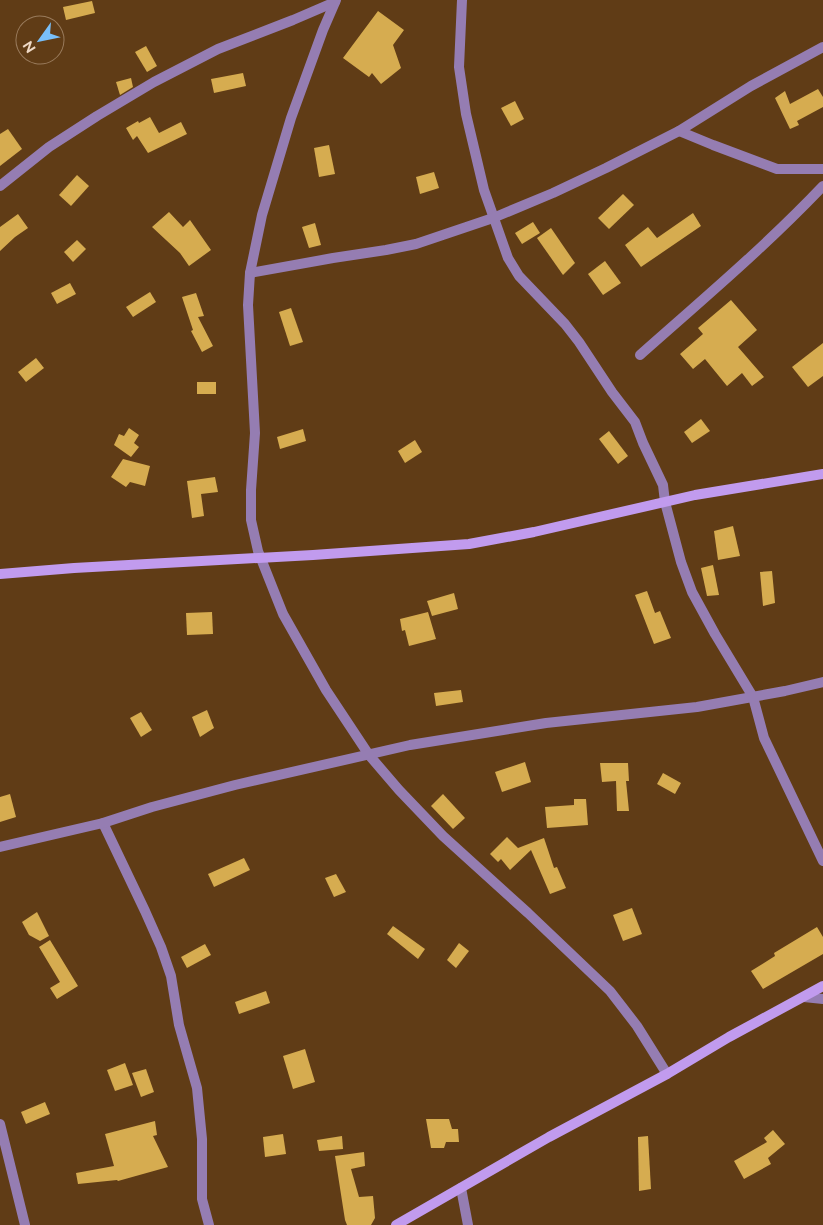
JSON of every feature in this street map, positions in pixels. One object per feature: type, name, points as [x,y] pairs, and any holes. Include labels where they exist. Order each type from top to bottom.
[{"type":"street","points":[[462,0],[459,67],[463,95],[475,157],[493,218],[508,258],[516,272],[573,334],[632,418],[661,479],[665,502],[692,592],[752,697],[764,738],[823,861]]},
{"type":"street","points":[[0,186],[48,147],[154,82],[218,49],[336,1]]},
{"type":"street","points":[[336,1],[291,118],[262,215],[250,273],[248,305],[255,433],[251,520],[260,558],[283,614],[326,690],[369,755],[443,836],[610,991],[637,1026],[667,1074]]},
{"type":"street","points":[[250,273],[416,244],[493,218],[553,193],[679,131],[751,86],[823,47]]},
{"type":"street","points":[[679,131],[713,146],[777,169],[823,169]]},
{"type":"street","points":[[640,356],[744,263],[823,186]]},
{"type":"street","points":[[0,574],[469,544],[534,532],[728,489],[823,474]]},
{"type":"street","points":[[0,847],[102,823],[234,784],[410,746],[546,723],[697,707],[823,682]]},
{"type":"street","points":[[102,823],[145,911],[171,976],[179,1025],[197,1088],[202,1139],[202,1198],[209,1225]]},
{"type":"street","points":[[396,1225],[550,1137],[667,1074],[729,1037],[823,986]]},
{"type":"street","points":[[804,997],[823,999]]},
{"type":"street","points":[[0,1124],[25,1225]]},
{"type":"street","points":[[461,1188],[468,1225]]},
{"type":"building","points":[[92,1],[95,13],[66,20],[63,7]]},
{"type":"building","points":[[378,11],[404,30],[393,45],[401,68],[381,84],[372,73],[369,77],[343,58]]},
{"type":"building","points":[[146,46],[157,66],[147,72],[135,52]]},
{"type":"building","points":[[243,73],[246,86],[214,93],[211,79]]},
{"type":"building","points":[[131,78],[133,87],[120,95],[116,82]]},
{"type":"building","points":[[818,89],[823,97],[823,107],[797,121],[799,125],[790,129],[775,98],[785,91],[790,104]]},
{"type":"building","points":[[515,101],[524,119],[511,126],[501,108]]},
{"type":"building","points":[[150,117],[159,133],[181,122],[187,134],[148,153],[137,136],[133,140],[126,128]]},
{"type":"building","points":[[8,129],[22,149],[0,166],[0,134]]},
{"type":"building","points":[[329,145],[335,174],[319,177],[314,148]]},
{"type":"building","points":[[434,172],[439,188],[420,194],[416,177]]},
{"type":"building","points":[[77,175],[89,186],[71,206],[59,195]]},
{"type":"building","points":[[623,194],[634,205],[609,229],[598,218]]},
{"type":"building","points":[[169,212],[183,227],[190,220],[211,250],[189,266],[180,253],[152,227]]},
{"type":"building","points":[[693,213],[701,226],[641,267],[625,245],[648,227],[657,238]]},
{"type":"building","points":[[18,214],[28,228],[0,251],[0,227]]},
{"type":"building","points":[[533,222],[540,233],[522,244],[515,233]]},
{"type":"building","points":[[315,223],[321,245],[309,248],[302,227]]},
{"type":"building","points":[[551,228],[575,263],[563,275],[537,238]]},
{"type":"building","points":[[77,240],[86,249],[73,262],[64,252]]},
{"type":"building","points":[[605,261],[621,283],[603,295],[588,274]]},
{"type":"building","points":[[70,283],[76,294],[57,304],[51,293]]},
{"type":"building","points":[[150,292],[156,302],[133,317],[126,307]]},
{"type":"building","points":[[196,293],[204,316],[198,317],[213,346],[202,352],[191,331],[193,330],[182,297]]},
{"type":"building","points":[[731,300],[757,330],[738,347],[764,377],[752,386],[742,373],[727,386],[705,359],[693,369],[680,354],[703,334],[698,328]]},
{"type":"building","points":[[291,308],[303,342],[290,346],[279,312]]},
{"type":"building","points":[[823,343],[823,376],[808,387],[792,367]]},
{"type":"building","points":[[36,358],[44,368],[26,382],[18,372]]},
{"type":"building","points":[[197,382],[216,382],[216,394],[197,394]]},
{"type":"building","points":[[701,419],[710,431],[692,443],[684,432]]},
{"type":"building","points":[[129,428],[139,435],[134,443],[139,447],[131,457],[114,445],[119,434],[124,436]]},
{"type":"building","points":[[303,429],[306,441],[280,449],[277,437]]},
{"type":"building","points":[[609,431],[628,456],[618,464],[599,439]]},
{"type":"building","points":[[415,440],[422,452],[405,463],[398,451]]},
{"type":"building","points":[[123,459],[150,466],[145,486],[130,482],[126,487],[111,477]]},
{"type":"building","points":[[215,477],[218,492],[201,494],[204,516],[192,518],[187,481]]},
{"type":"building","points":[[733,526],[740,556],[718,560],[714,531]]},
{"type":"building","points":[[713,565],[719,595],[707,596],[701,568]]},
{"type":"building","points":[[772,571],[775,603],[763,606],[760,572]]},
{"type":"building","points":[[647,591],[655,613],[660,611],[671,638],[654,644],[635,595]]},
{"type":"building","points":[[454,593],[458,609],[432,616],[427,601]]},
{"type":"building","points":[[212,612],[213,634],[187,635],[186,613]]},
{"type":"building","points":[[428,612],[436,639],[409,646],[405,630],[402,631],[400,619]]},
{"type":"building","points":[[461,690],[463,702],[436,706],[434,693]]},
{"type":"building","points":[[207,710],[214,728],[200,737],[192,717]]},
{"type":"building","points":[[141,712],[152,730],[141,737],[130,718]]},
{"type":"building","points":[[525,762],[531,782],[502,792],[495,772]]},
{"type":"building","points":[[600,763],[628,763],[629,781],[626,781],[629,811],[617,811],[616,781],[602,782]]},
{"type":"building","points":[[663,773],[681,783],[675,794],[657,784]]},
{"type":"building","points":[[10,794],[16,817],[0,822],[0,797]]},
{"type":"building","points":[[443,794],[465,818],[453,829],[431,806]]},
{"type":"building","points":[[574,799],[586,799],[588,825],[547,828],[545,807],[574,805]]},
{"type":"building","points":[[507,837],[518,848],[544,838],[554,868],[557,867],[566,888],[550,894],[531,850],[510,870],[501,859],[498,862],[490,854]]},
{"type":"building","points":[[244,858],[250,870],[214,887],[208,874]]},
{"type":"building","points":[[336,874],[346,892],[334,897],[325,878]]},
{"type":"building","points":[[632,908],[642,934],[623,941],[613,915]]},
{"type":"building","points":[[37,912],[49,936],[40,941],[29,935],[22,922]]},
{"type":"building","points":[[393,926],[425,949],[418,959],[387,934]]},
{"type":"building","points":[[817,927],[823,937],[823,954],[763,989],[751,971],[775,956],[774,953]]},
{"type":"building","points":[[50,940],[78,986],[57,999],[50,988],[60,982],[39,947]]},
{"type":"building","points":[[459,943],[469,951],[456,968],[447,960]]},
{"type":"building","points":[[205,944],[211,955],[187,968],[181,957]]},
{"type":"building","points":[[266,991],[270,1003],[239,1014],[235,1002]]},
{"type":"building","points":[[305,1049],[315,1082],[293,1089],[283,1056]]},
{"type":"building","points":[[125,1063],[133,1085],[115,1091],[107,1070]]},
{"type":"building","points":[[146,1069],[154,1092],[141,1097],[132,1073]]},
{"type":"building","points":[[45,1102],[50,1114],[26,1124],[21,1112]]},
{"type":"building","points":[[426,1119],[449,1119],[452,1129],[458,1129],[459,1142],[446,1142],[444,1148],[431,1148]]},
{"type":"building","points":[[155,1121],[157,1135],[153,1136],[168,1167],[118,1181],[78,1184],[76,1173],[114,1166],[105,1134]]},
{"type":"building","points":[[773,1130],[785,1144],[768,1158],[771,1164],[744,1179],[734,1161],[767,1142],[764,1138]]},
{"type":"building","points":[[283,1134],[286,1154],[265,1157],[263,1137]]},
{"type":"building","points":[[342,1136],[343,1149],[319,1151],[317,1140]]},
{"type":"building","points":[[648,1136],[651,1189],[639,1191],[638,1137]]},
{"type":"building","points":[[364,1152],[365,1166],[351,1169],[359,1197],[373,1196],[375,1218],[371,1225],[347,1225],[335,1156]]}]
